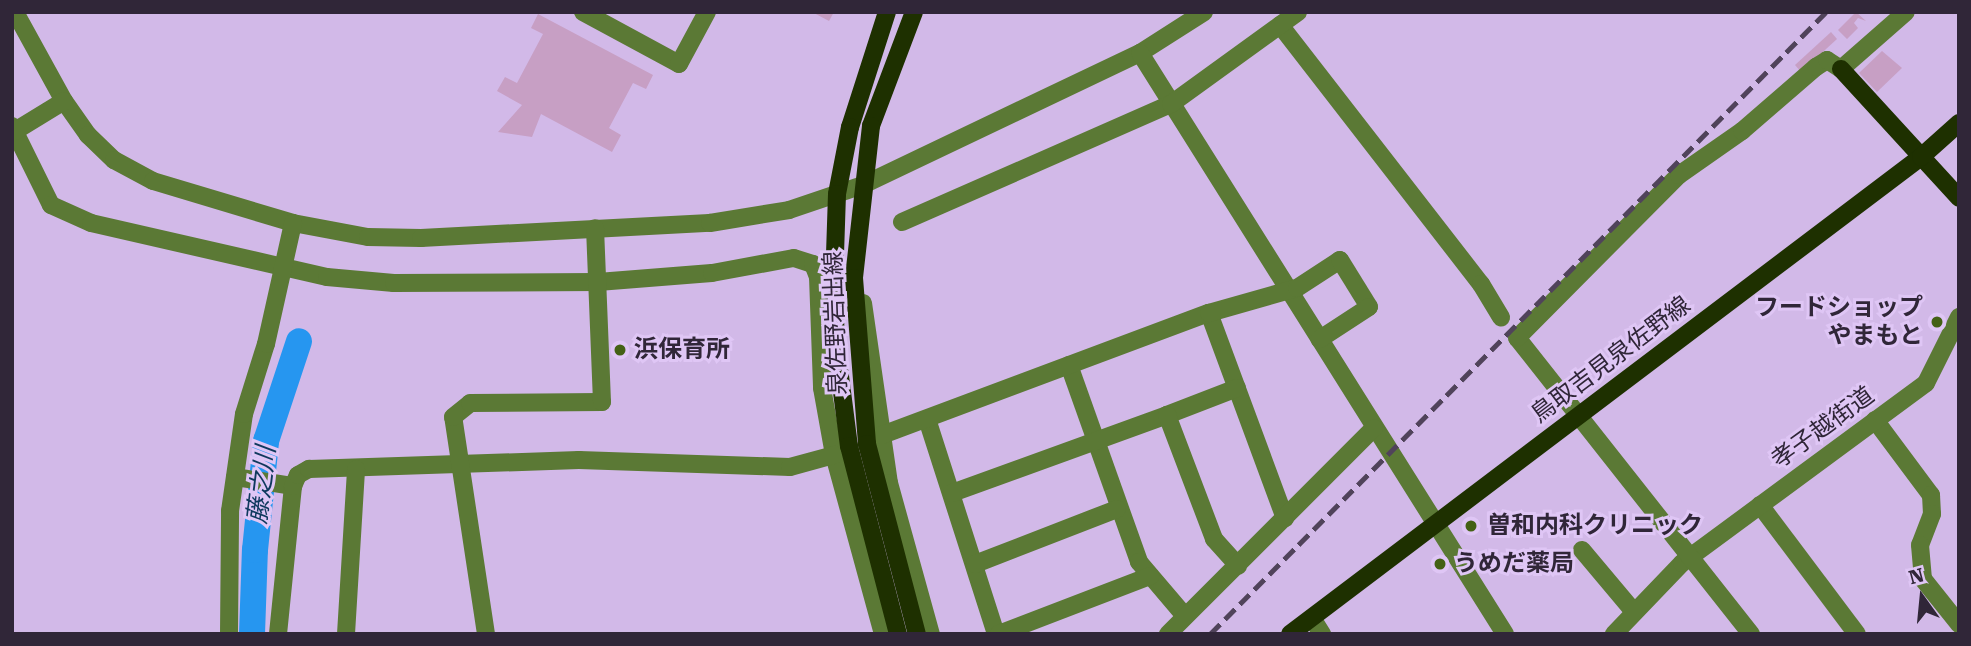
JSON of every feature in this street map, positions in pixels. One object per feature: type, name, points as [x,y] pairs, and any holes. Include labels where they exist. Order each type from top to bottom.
[{"type":"main road","name":"泉佐野岩出線","points":[[887,12],[850,127],[837,194],[836,345],[846,421],[864,519],[898,634]]},
{"type":"main road","name":"泉佐野岩出線","points":[[914,12],[871,126],[856,258],[857,341],[867,444],[917,634]]},
{"type":"main road","points":[[1841,69],[1959,198]]},
{"type":"main road","name":"鳥取吉見泉佐野線","points":[[1290,634],[1435,528],[1579,414],[1921,157],[1959,122]]},
{"type":"street","points":[[15,12],[64,101],[88,135],[114,160],[153,181],[293,223],[368,237],[710,223],[789,210],[863,185],[1140,53],[1204,12]]},
{"type":"street","points":[[583,12],[679,64],[707,12]]},
{"type":"street","points":[[902,222],[1171,104],[1298,12]]},
{"type":"street","points":[[1751,634],[1517,338],[1679,175],[1742,131],[1816,67],[1828,60],[1841,69],[1906,12]]},
{"type":"street","points":[[1280,25],[1481,284],[1501,317]]},
{"type":"street","points":[[1140,53],[1435,528],[1505,634]]},
{"type":"street","points":[[64,101],[13,129],[51,205],[90,223],[280,269],[394,283],[598,282],[712,274],[794,258],[813,264],[818,277],[822,388],[834,455],[883,634]]},
{"type":"street","points":[[229,634],[230,511],[238,477],[244,414],[265,344],[280,269],[293,223]]},
{"type":"street","points":[[486,634],[453,417],[458,409],[470,404],[602,402],[595,228]]},
{"type":"street","points":[[856,258],[882,435],[905,546],[931,634]]},
{"type":"street","points":[[882,435],[1209,313],[1288,288],[1297,288],[1340,260],[1370,307],[1320,339]]},
{"type":"street","points":[[1209,313],[1285,518]]},
{"type":"street","name":"孝子越街道","points":[[1614,634],[1692,558],[1926,383],[1959,317]]},
{"type":"street","points":[[1069,365],[1117,509],[1139,562],[1185,616]]},
{"type":"street","points":[[952,493],[1237,388]]},
{"type":"street","points":[[1167,415],[1213,539],[1238,566]]},
{"type":"street","points":[[927,419],[998,634],[1150,576]]},
{"type":"street","points":[[1875,420],[1931,495],[1932,514],[1920,545],[1923,579],[1959,624]]},
{"type":"street","points":[[1168,634],[1374,428]]},
{"type":"street","points":[[278,634],[289,485],[298,475],[309,469],[579,460],[790,467],[834,455]]},
{"type":"street","points":[[346,634],[356,469]]},
{"type":"street","points":[[238,477],[289,485]]},
{"type":"street","points":[[1760,505],[1857,634]]},
{"type":"street","points":[[975,564],[1117,509]]},
{"type":"street","points":[[1582,550],[1634,612]]},
{"type":"street","points":[[1312,618],[1322,634]]},
{"type":"building","points":[[812,12],[834,12],[829,21]]},
{"type":"building","points":[[1856,12],[1866,21],[1858,18],[1854,23],[1858,28],[1847,39],[1838,30]]},
{"type":"building","points":[[538,14],[653,75],[646,89],[633,83],[609,128],[621,135],[612,152],[541,114],[532,137],[498,132],[522,105],[497,91],[505,77],[517,83],[543,34],[531,28]]},
{"type":"building","points":[[1831,32],[1837,39],[1801,72],[1795,65]]},
{"type":"building","points":[[1882,51],[1902,68],[1877,92],[1859,73]]},
{"type":"waterway","name":"藤之川","points":[[252,634],[255,550],[266,441],[299,341]]},
{"type":"railway","points":[[1210,634],[1826,12]]},
{"type":"place","name":"フードショップ やまもと","points":[[1937,322]]},
{"type":"place","name":"浜保育所","points":[[620,350]]},
{"type":"place","name":"曽和内科クリニック","points":[[1471,526]]},
{"type":"place","name":"うめだ薬局","points":[[1440,564]]}]
